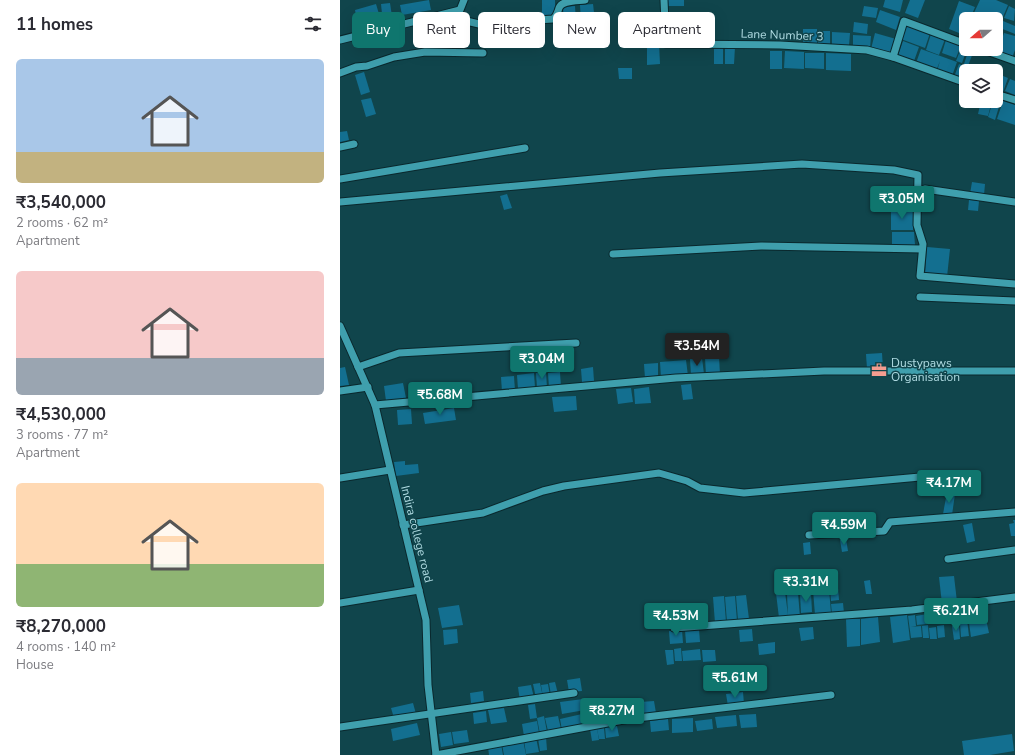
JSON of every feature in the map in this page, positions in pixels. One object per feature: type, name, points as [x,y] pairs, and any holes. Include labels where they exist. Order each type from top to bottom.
[{"type":"street","points":[[453,12],[460,10],[464,0]]},
{"type":"street","points":[[470,22],[479,24],[553,19],[557,16],[559,6],[564,2],[585,0]]},
{"type":"street","name":"Lane Number 3","points":[[664,0],[666,44],[780,45],[867,50],[893,57]]},
{"type":"street","points":[[959,41],[904,21],[893,57],[959,81]]},
{"type":"street","points":[[340,40],[413,22]]},
{"type":"street","points":[[340,73],[356,67],[367,66],[394,57],[426,52],[483,53]]},
{"type":"street","points":[[1001,56],[1015,61]]},
{"type":"street","points":[[1003,96],[1015,100]]},
{"type":"street","points":[[340,147],[354,144]]},
{"type":"street","points":[[340,179],[525,148]]},
{"type":"street","points":[[340,202],[660,173],[802,164],[894,170],[918,175],[917,225],[923,244],[920,276],[973,282],[1015,284]]},
{"type":"street","points":[[925,189],[1015,202]]},
{"type":"street","points":[[613,254],[761,246],[922,249]]},
{"type":"street","points":[[920,297],[1015,301]]},
{"type":"street","name":"Indira college road","points":[[340,326],[375,405],[426,620],[428,685],[436,755]]},
{"type":"street","points":[[358,366],[399,353],[576,343]]},
{"type":"street","points":[[375,405],[676,378],[824,371],[1015,371]]},
{"type":"street","points":[[340,391],[368,387]]},
{"type":"street","points":[[340,478],[390,470]]},
{"type":"street","points":[[403,525],[483,513],[543,491],[564,486],[659,473],[687,481],[700,488],[744,493],[931,476]]},
{"type":"street","points":[[809,536],[884,531],[890,522],[1015,512]]},
{"type":"street","points":[[948,559],[1015,550]]},
{"type":"street","points":[[340,603],[419,590]]},
{"type":"street","points":[[674,628],[912,610],[1015,597]]},
{"type":"street","points":[[340,727],[431,715],[574,693]]},
{"type":"street","points":[[436,755],[629,719],[831,695]]},
{"type":"building","points":[[429,0],[431,10],[405,14],[405,12],[401,12],[400,5]]},
{"type":"building","points":[[542,0],[555,0],[555,12],[553,12],[553,15],[545,16],[545,12],[542,12]]},
{"type":"building","points":[[666,0],[684,0],[684,6],[666,6]]},
{"type":"building","points":[[885,0],[903,0],[900,12],[883,7]]},
{"type":"building","points":[[910,0],[925,0],[918,18],[905,13]]},
{"type":"building","points":[[980,0],[996,0],[1008,5],[1003,17],[1003,12],[974,12]]},
{"type":"building","points":[[959,1],[975,7],[973,12],[959,12],[959,33],[949,29]]},
{"type":"building","points":[[390,3],[391,12],[382,12],[381,4]]},
{"type":"building","points":[[376,4],[378,12],[355,12],[355,10]]},
{"type":"building","points":[[593,4],[594,12],[580,12],[580,5]]},
{"type":"building","points":[[575,6],[575,12],[563,12],[563,7]]},
{"type":"building","points":[[864,6],[878,8],[876,18],[862,16]]},
{"type":"building","points":[[1009,6],[1015,9],[1014,21],[1004,18]]},
{"type":"building","points":[[880,10],[900,17],[896,30],[876,22]]},
{"type":"building","points":[[1003,21],[1015,26],[1015,34],[1003,29]]},
{"type":"building","points":[[854,22],[868,24],[867,34],[853,32]]},
{"type":"building","points":[[907,24],[930,33],[925,48],[901,39]]},
{"type":"building","points":[[803,29],[817,29],[817,43],[803,43]]},
{"type":"building","points":[[818,31],[830,31],[830,45],[818,45]]},
{"type":"building","points":[[832,32],[850,33],[849,46],[832,45]]},
{"type":"building","points":[[875,33],[896,39],[891,54],[871,49]]},
{"type":"building","points":[[1004,33],[1015,36],[1015,50],[1012,58],[1003,55]]},
{"type":"building","points":[[931,34],[945,39],[939,55],[926,50]]},
{"type":"building","points":[[853,35],[871,36],[870,49],[853,48]]},
{"type":"building","points":[[946,40],[959,44],[959,50],[956,58],[942,53]]},
{"type":"building","points":[[903,41],[919,47],[914,61],[898,56]]},
{"type":"building","points":[[723,47],[723,64],[714,64],[714,48]]},
{"type":"building","points":[[725,47],[735,47],[734,64],[725,64]]},
{"type":"building","points":[[647,48],[659,48],[660,64],[647,65]]},
{"type":"building","points":[[921,49],[957,62],[952,76],[937,71],[940,61],[936,71],[916,63]]},
{"type":"building","points":[[770,51],[782,51],[782,69],[770,69]]},
{"type":"building","points":[[785,51],[804,52],[804,69],[784,68]]},
{"type":"building","points":[[805,53],[824,53],[824,69],[805,68]]},
{"type":"building","points":[[826,53],[851,54],[851,71],[826,70]]},
{"type":"building","points":[[959,54],[959,56],[964,56],[962,63],[956,61]]},
{"type":"building","points":[[967,56],[972,56],[969,64],[964,64]]},
{"type":"building","points":[[959,64],[959,79],[954,77]]},
{"type":"building","points":[[618,68],[632,68],[632,79],[619,79]]},
{"type":"building","points":[[364,72],[370,92],[361,95],[355,75]]},
{"type":"building","points":[[1003,76],[1008,78],[1003,92]]},
{"type":"building","points":[[1010,79],[1015,81],[1015,95],[1005,91]]},
{"type":"building","points":[[371,98],[376,114],[366,117],[361,100]]},
{"type":"building","points":[[1003,101],[1015,105],[1015,125],[997,119],[1001,108],[1003,108]]},
{"type":"building","points":[[979,108],[990,108],[988,116],[978,114]]},
{"type":"building","points":[[991,108],[999,108],[995,120],[988,117]]},
{"type":"building","points":[[347,131],[349,140],[340,142],[340,132]]},
{"type":"building","points":[[972,182],[985,184],[984,195],[970,194]]},
{"type":"building","points":[[922,193],[931,194],[930,205],[921,204]]},
{"type":"building","points":[[507,194],[512,208],[504,210],[500,196]]},
{"type":"building","points":[[969,200],[979,201],[978,211],[968,210]]},
{"type":"building","points":[[891,210],[913,210],[913,230],[891,230]]},
{"type":"building","points":[[892,232],[914,232],[915,245],[892,246]]},
{"type":"building","points":[[927,247],[950,249],[947,277],[925,275]]},
{"type":"building","points":[[882,353],[883,368],[867,369],[866,354]]},
{"type":"building","points":[[719,357],[720,374],[706,375],[705,358]]},
{"type":"building","points":[[702,358],[704,374],[691,375],[690,359]]},
{"type":"building","points":[[686,360],[688,376],[661,378],[660,362]]},
{"type":"building","points":[[658,363],[658,378],[645,379],[644,364]]},
{"type":"building","points":[[345,367],[349,385],[340,386],[340,368]]},
{"type":"building","points":[[593,367],[594,381],[582,382],[581,369]]},
{"type":"building","points":[[546,372],[547,388],[537,388],[536,373]]},
{"type":"building","points":[[560,372],[561,387],[549,388],[548,373]]},
{"type":"building","points":[[534,373],[535,388],[518,389],[517,375]]},
{"type":"building","points":[[514,376],[515,391],[502,392],[501,377]]},
{"type":"building","points":[[403,383],[406,398],[386,401],[384,386]]},
{"type":"building","points":[[691,384],[693,399],[683,400],[681,385]]},
{"type":"building","points":[[649,387],[651,403],[635,404],[634,389]]},
{"type":"building","points":[[631,388],[633,402],[618,404],[616,389]]},
{"type":"building","points":[[576,396],[577,410],[554,412],[552,397]]},
{"type":"building","points":[[454,408],[456,420],[425,424],[423,413]]},
{"type":"building","points":[[411,409],[412,424],[398,425],[397,410]]},
{"type":"building","points":[[405,461],[405,465],[418,464],[419,473],[396,476],[394,462]]},
{"type":"building","points":[[947,492],[955,494],[952,515],[943,514]]},
{"type":"building","points":[[1013,520],[1015,520],[1015,536],[1011,536],[1009,524],[1014,523]]},
{"type":"building","points":[[972,523],[975,541],[967,543],[963,525]]},
{"type":"building","points":[[846,539],[848,551],[842,552],[840,540]]},
{"type":"building","points":[[810,542],[811,554],[804,555],[803,543]]},
{"type":"building","points":[[954,576],[957,602],[942,604],[939,577]]},
{"type":"building","points":[[870,580],[872,594],[866,594],[864,581]]},
{"type":"building","points":[[838,588],[839,600],[831,601],[830,589]]},
{"type":"building","points":[[829,589],[831,613],[815,615],[813,590]]},
{"type":"building","points":[[785,592],[788,615],[787,594],[798,593],[800,617],[779,618],[776,593]]},
{"type":"building","points":[[800,593],[811,593],[812,612],[801,613]]},
{"type":"building","points":[[746,595],[749,619],[738,620],[736,596]]},
{"type":"building","points":[[724,596],[726,622],[715,623],[713,597]]},
{"type":"building","points":[[735,596],[737,621],[727,622],[725,597]]},
{"type":"building","points":[[843,603],[844,613],[832,614],[831,604]]},
{"type":"building","points":[[459,605],[463,625],[442,628],[438,608]]},
{"type":"building","points":[[983,605],[989,633],[971,637],[967,609]]},
{"type":"building","points":[[948,609],[949,621],[940,622],[939,610]]},
{"type":"building","points":[[957,609],[959,622],[951,623],[949,610]]},
{"type":"building","points":[[966,611],[969,636],[961,637],[959,612]]},
{"type":"building","points":[[933,613],[934,623],[917,625],[916,616]]},
{"type":"building","points":[[907,615],[910,640],[893,643],[890,617]]},
{"type":"building","points":[[915,615],[916,626],[911,627],[921,626],[922,637],[911,638],[908,616]]},
{"type":"building","points":[[878,617],[880,642],[861,645],[861,619]]},
{"type":"building","points":[[846,619],[860,619],[860,646],[847,647]]},
{"type":"building","points":[[928,625],[929,638],[923,638],[922,626]]},
{"type":"building","points":[[944,625],[945,637],[938,638],[937,626]]},
{"type":"building","points":[[959,625],[960,639],[954,640],[952,626]]},
{"type":"building","points":[[813,627],[814,639],[801,641],[799,628]]},
{"type":"building","points":[[936,627],[937,639],[930,639],[929,628]]},
{"type":"building","points":[[457,629],[458,643],[444,645],[443,630]]},
{"type":"building","points":[[699,629],[700,642],[686,643],[685,630]]},
{"type":"building","points":[[752,629],[753,641],[740,642],[739,630]]},
{"type":"building","points":[[682,630],[683,643],[670,644],[669,631]]},
{"type":"building","points":[[775,642],[775,653],[759,655],[758,644]]},
{"type":"building","points":[[681,648],[682,661],[675,661],[674,649]]},
{"type":"building","points":[[700,649],[701,660],[683,661],[682,651]]},
{"type":"building","points":[[665,650],[673,650],[674,664],[667,665]]},
{"type":"building","points":[[702,650],[715,650],[716,661],[703,662]]},
{"type":"building","points":[[580,678],[582,691],[569,692],[567,680]]},
{"type":"building","points":[[555,682],[558,694],[551,695],[549,683]]},
{"type":"building","points":[[540,683],[543,697],[536,698],[533,684]]},
{"type":"building","points":[[548,684],[550,696],[543,697],[541,685]]},
{"type":"building","points":[[531,685],[534,698],[520,701],[518,687]]},
{"type":"building","points":[[483,691],[484,701],[471,703],[470,693]]},
{"type":"building","points":[[743,692],[744,704],[728,706],[726,694]]},
{"type":"building","points":[[583,699],[585,710],[562,714],[560,702]]},
{"type":"building","points":[[654,701],[656,713],[641,715],[640,702]]},
{"type":"building","points":[[413,703],[416,714],[394,718],[391,708]]},
{"type":"building","points":[[535,704],[537,718],[530,719],[528,705]]},
{"type":"building","points":[[625,705],[627,718],[621,720],[618,706]]},
{"type":"building","points":[[610,706],[612,718],[605,720],[603,708]]},
{"type":"building","points":[[504,708],[507,722],[491,724],[488,710]]},
{"type":"building","points":[[486,711],[487,722],[474,724],[473,713]]},
{"type":"building","points":[[582,714],[584,724],[562,730],[560,719]]},
{"type":"building","points":[[756,714],[757,727],[741,728],[739,715]]},
{"type":"building","points":[[736,715],[737,726],[717,728],[715,717]]},
{"type":"building","points":[[544,716],[547,732],[540,734],[537,718]]},
{"type":"building","points":[[558,716],[561,729],[548,731],[545,718]]},
{"type":"building","points":[[693,718],[693,732],[672,733],[672,719]]},
{"type":"building","points":[[668,719],[669,730],[651,732],[650,721]]},
{"type":"building","points":[[712,719],[713,729],[697,731],[695,721]]},
{"type":"building","points":[[537,721],[539,733],[524,736],[522,724]]},
{"type":"building","points":[[417,723],[420,735],[393,741],[391,729]]},
{"type":"building","points":[[617,726],[619,736],[606,738],[605,727]]},
{"type":"building","points":[[597,728],[599,740],[592,741],[590,729]]},
{"type":"building","points":[[604,728],[605,739],[599,739],[597,729]]},
{"type":"building","points":[[467,730],[469,742],[454,744],[452,732]]},
{"type":"building","points":[[451,732],[453,745],[441,747],[439,734]]},
{"type":"building","points":[[1012,734],[1014,751],[990,755],[964,755],[962,741]]},
{"type":"building","points":[[546,737],[547,750],[540,751],[538,738]]},
{"type":"building","points":[[536,738],[539,752],[526,754],[524,740]]},
{"type":"building","points":[[523,740],[526,755],[504,755],[502,744]]},
{"type":"building","points":[[501,744],[503,755],[489,755],[488,747]]},
{"type":"place","name":"Dustypaws Organisation","points":[[879,370]]}]
